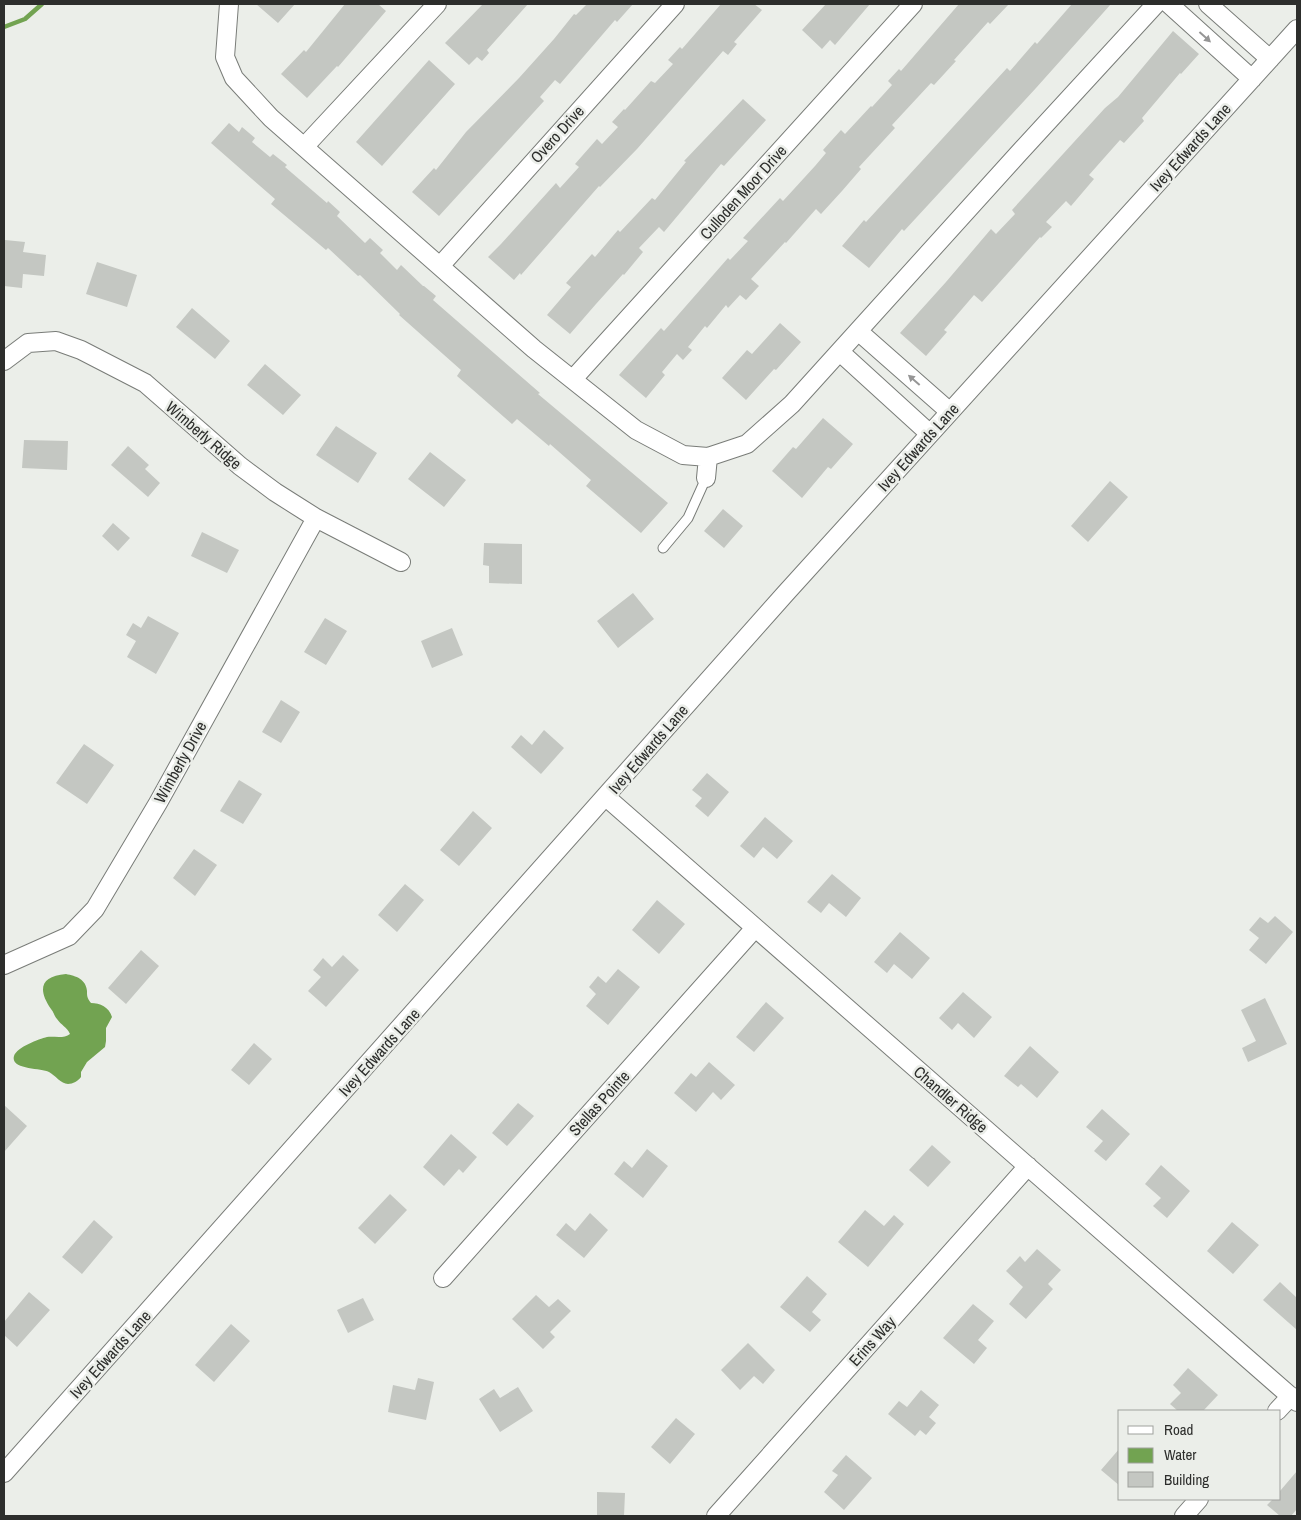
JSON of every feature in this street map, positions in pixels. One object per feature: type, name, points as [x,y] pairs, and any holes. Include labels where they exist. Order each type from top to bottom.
[{"type":"street","points":[[229,4],[225,57],[234,78],[271,118],[534,349],[636,430],[683,455],[708,457],[747,444],[792,404],[1156,4]]},
{"type":"street","points":[[304,147],[437,4]]},
{"type":"street","name":"Overo Drive","points":[[440,266],[675,4]]},
{"type":"street","name":"Culloden Moor Drive","points":[[572,380],[914,4]]},
{"type":"street","points":[[1169,4],[1252,80]]},
{"type":"street","points":[[1208,4],[1270,59]]},
{"type":"street","name":"Ivey Edwards Lane","points":[[4,1473],[785,594],[1297,29]]},
{"type":"street","points":[[858,331],[950,412]]},
{"type":"street","name":"Wimberly Ridge","points":[[4,361],[28,343],[56,341],[81,350],[145,383],[240,466],[275,492],[316,518],[401,562]]},
{"type":"street","points":[[840,352],[930,434]]},
{"type":"street","points":[[706,478],[708,457]]},
{"type":"street","name":"Wimberly Drive","points":[[4,965],[69,936],[95,908],[158,803],[316,518]]},
{"type":"street","name":"Chandler Ridge","points":[[606,797],[1294,1399]]},
{"type":"street","name":"Stellas Pointe","points":[[443,1278],[755,928]]},
{"type":"street","name":"Erins Way","points":[[716,1516],[1028,1166]]},
{"type":"street","points":[[1278,1410],[1294,1399]]},
{"type":"street","points":[[1184,1516],[1198,1500]]},
{"type":"lane","points":[[663,548],[688,518],[706,478]]},
{"type":"water","points":[[66,974],[83,981],[87,997],[91,1003],[104,1006],[112,1017],[106,1028],[105,1047],[87,1062],[81,1072],[81,1077],[77,1081],[68,1084],[63,1083],[49,1072],[27,1068],[14,1061],[16,1053],[29,1044],[47,1037],[62,1037],[70,1034],[55,1017],[43,990],[44,985],[51,978]]},
{"type":"building","points":[[256,4],[295,4],[278,23]]},
{"type":"building","points":[[345,4],[378,4],[386,11],[338,67],[307,98],[281,74],[304,50],[306,52]]},
{"type":"building","points":[[483,4],[528,4],[487,50],[489,53],[482,61],[477,57],[469,65],[445,43]]},
{"type":"building","points":[[587,4],[633,4],[617,22],[615,20],[560,84],[555,80],[540,97],[544,101],[439,216],[412,192],[434,168],[436,170],[466,132],[519,78],[574,14],[576,15]]},
{"type":"building","points":[[721,4],[754,4],[762,10],[734,42],[737,44],[728,55],[723,51],[637,149],[599,186],[521,275],[520,273],[514,280],[488,257],[556,183],[560,188],[579,167],[575,164],[597,139],[602,144],[618,127],[612,122],[651,81],[655,83],[673,64],[668,60],[680,47],[682,49]]},
{"type":"building","points":[[826,4],[870,4],[835,45],[830,40],[822,49],[802,30]]},
{"type":"building","points":[[959,4],[1009,4],[990,24],[988,22],[934,85],[931,83],[892,125],[895,128],[859,167],[861,169],[821,214],[816,209],[751,279],[759,286],[746,300],[740,295],[728,308],[726,305],[688,347],[692,350],[683,360],[677,354],[662,372],[665,375],[646,398],[619,375],[661,328],[664,331],[728,258],[730,260],[748,241],[743,238],[780,198],[783,201],[815,166],[826,153],[823,150],[841,130],[845,134],[872,107],[892,85],[888,81],[899,69],[901,71]]},
{"type":"building","points":[[1072,4],[1111,4],[904,231],[902,229],[869,268],[842,246],[864,220],[866,222],[1007,68],[1010,71]]},
{"type":"building","points":[[1173,31],[1199,54],[1180,73],[1142,118],[1144,121],[1124,143],[1120,140],[1089,175],[1094,179],[1071,206],[1066,201],[1046,222],[1052,227],[1040,237],[982,302],[974,295],[944,330],[947,332],[926,356],[900,333],[991,229],[996,234],[1015,214],[1012,210],[1105,108],[1118,97]]},
{"type":"building","points":[[429,60],[455,84],[382,166],[356,142]]},
{"type":"building","points":[[743,99],[766,120],[724,166],[721,164],[664,232],[659,227],[639,248],[643,252],[570,334],[547,315],[571,287],[566,283],[592,254],[595,257],[618,230],[620,232],[652,198],[655,200],[686,162],[684,161]]},
{"type":"building","points":[[229,123],[239,132],[242,127],[255,138],[252,142],[270,157],[273,154],[287,165],[285,167],[340,212],[337,216],[365,243],[370,238],[383,250],[380,253],[397,270],[401,265],[436,296],[433,300],[540,393],[538,394],[668,503],[641,533],[586,486],[591,480],[550,444],[549,446],[517,419],[512,424],[457,376],[461,370],[399,315],[360,275],[358,276],[328,248],[326,250],[271,204],[275,199],[211,143]]},
{"type":"building","points":[[5,240],[25,242],[23,252],[46,255],[44,276],[23,274],[22,288],[4,286]]},
{"type":"building","points":[[97,262],[137,275],[127,307],[86,294]]},
{"type":"building","points":[[192,308],[230,341],[215,359],[176,327]]},
{"type":"building","points":[[780,323],[801,342],[746,400],[722,378],[747,350],[752,354]]},
{"type":"building","points":[[265,364],[301,395],[283,415],[247,385]]},
{"type":"building","points":[[823,418],[853,444],[831,469],[828,467],[802,498],[772,471],[793,447],[796,449]]},
{"type":"building","points":[[336,426],[377,453],[358,483],[316,455]]},
{"type":"building","points":[[24,440],[68,441],[67,470],[22,468]]},
{"type":"building","points":[[128,446],[149,465],[145,469],[160,483],[148,497],[111,465]]},
{"type":"building","points":[[430,452],[466,480],[444,507],[408,479]]},
{"type":"building","points":[[1110,481],[1128,497],[1088,542],[1071,526]]},
{"type":"building","points":[[723,509],[743,526],[724,548],[704,531]]},
{"type":"building","points":[[113,523],[130,538],[118,551],[102,536]]},
{"type":"building","points":[[202,532],[239,550],[227,573],[191,556]]},
{"type":"building","points":[[484,543],[522,544],[522,584],[489,583],[489,566],[483,565]]},
{"type":"building","points":[[633,593],[654,619],[618,648],[597,621]]},
{"type":"building","points":[[148,616],[179,633],[156,674],[127,657],[136,641],[126,635],[133,623],[141,628]]},
{"type":"building","points":[[325,618],[347,631],[326,665],[304,652]]},
{"type":"building","points":[[452,628],[463,655],[432,668],[421,641]]},
{"type":"building","points":[[281,700],[300,712],[281,743],[262,732]]},
{"type":"building","points":[[544,730],[564,748],[541,774],[511,747],[521,735],[532,745]]},
{"type":"building","points":[[84,744],[114,765],[87,804],[56,783]]},
{"type":"building","points":[[707,773],[729,792],[708,817],[695,806],[702,798],[692,790]]},
{"type":"building","points":[[239,780],[262,794],[243,824],[220,811]]},
{"type":"building","points":[[473,811],[492,828],[459,866],[440,850]]},
{"type":"building","points":[[765,817],[793,841],[777,859],[763,847],[754,858],[740,846]]},
{"type":"building","points":[[194,849],[217,865],[195,896],[173,878]]},
{"type":"building","points":[[832,874],[861,898],[846,917],[829,903],[821,913],[807,902]]},
{"type":"building","points":[[405,884],[424,900],[397,932],[378,915]]},
{"type":"building","points":[[657,900],[685,924],[659,954],[632,930]]},
{"type":"building","points":[[1275,916],[1293,932],[1266,964],[1249,950],[1259,938],[1249,930],[1260,917],[1268,923]]},
{"type":"building","points":[[900,932],[930,958],[912,979],[894,964],[887,973],[874,962]]},
{"type":"building","points":[[141,950],[159,966],[126,1004],[108,988]]},
{"type":"building","points":[[343,955],[359,970],[326,1007],[308,991],[321,977],[313,970],[323,958],[332,967]]},
{"type":"building","points":[[618,969],[640,987],[608,1025],[586,1006],[596,994],[589,987],[598,976],[606,983]]},
{"type":"building","points":[[963,992],[992,1017],[974,1038],[958,1023],[952,1030],[939,1018]]},
{"type":"building","points":[[1265,998],[1287,1044],[1248,1062],[1242,1048],[1256,1041],[1241,1010]]},
{"type":"building","points":[[766,1002],[784,1018],[754,1052],[736,1037]]},
{"type":"building","points":[[254,1043],[272,1059],[249,1085],[231,1070]]},
{"type":"building","points":[[1030,1046],[1059,1072],[1037,1098],[1021,1084],[1018,1087],[1004,1076]]},
{"type":"building","points":[[709,1062],[735,1085],[721,1100],[713,1092],[696,1112],[674,1093],[691,1073],[696,1077]]},
{"type":"building","points":[[518,1103],[534,1116],[507,1146],[492,1133]]},
{"type":"building","points":[[4,1105],[27,1126],[4,1152]]},
{"type":"building","points":[[1102,1109],[1130,1134],[1106,1161],[1094,1151],[1103,1141],[1086,1127]]},
{"type":"building","points":[[451,1134],[477,1157],[463,1173],[459,1169],[444,1186],[423,1167]]},
{"type":"building","points":[[932,1145],[951,1162],[928,1187],[909,1170]]},
{"type":"building","points":[[647,1149],[668,1166],[643,1198],[614,1174],[624,1161],[632,1168]]},
{"type":"building","points":[[1161,1165],[1190,1191],[1167,1218],[1153,1206],[1161,1198],[1145,1184]]},
{"type":"building","points":[[390,1194],[407,1210],[375,1244],[358,1228]]},
{"type":"building","points":[[865,1210],[884,1226],[894,1215],[904,1224],[868,1267],[838,1242]]},
{"type":"building","points":[[590,1213],[608,1230],[584,1258],[556,1235],[566,1223],[575,1231]]},
{"type":"building","points":[[94,1220],[113,1237],[82,1274],[62,1257]]},
{"type":"building","points":[[1232,1222],[1259,1245],[1233,1274],[1207,1251]]},
{"type":"building","points":[[1037,1249],[1061,1270],[1048,1284],[1053,1289],[1026,1319],[1009,1304],[1023,1287],[1006,1271],[1020,1256],[1025,1262]]},
{"type":"building","points":[[807,1276],[827,1294],[812,1312],[821,1320],[810,1332],[780,1307]]},
{"type":"building","points":[[1280,1282],[1297,1298],[1297,1330],[1263,1300]]},
{"type":"building","points":[[29,1292],[50,1310],[17,1347],[4,1335],[4,1322]]},
{"type":"building","points":[[536,1295],[549,1307],[558,1299],[571,1311],[550,1332],[555,1337],[543,1349],[512,1319]]},
{"type":"building","points":[[363,1298],[374,1320],[348,1333],[337,1310]]},
{"type":"building","points":[[973,1304],[994,1321],[978,1340],[987,1348],[974,1364],[943,1338]]},
{"type":"building","points":[[231,1324],[250,1341],[214,1382],[195,1365]]},
{"type":"building","points":[[748,1343],[775,1370],[763,1384],[754,1376],[740,1390],[721,1370]]},
{"type":"building","points":[[1188,1368],[1218,1395],[1204,1410],[1177,1410],[1170,1404],[1181,1393],[1173,1385]]},
{"type":"building","points":[[418,1378],[434,1382],[426,1420],[388,1412],[393,1385],[415,1390]]},
{"type":"building","points":[[518,1387],[533,1411],[500,1432],[479,1399],[494,1389],[500,1398]]},
{"type":"building","points":[[921,1390],[939,1405],[929,1417],[936,1423],[926,1435],[920,1430],[915,1436],[888,1414],[899,1401],[907,1407]]},
{"type":"building","points":[[676,1418],[695,1434],[670,1464],[651,1447]]},
{"type":"building","points":[[1118,1450],[1118,1484],[1101,1470]]},
{"type":"building","points":[[846,1455],[872,1478],[844,1510],[824,1492],[838,1475],[832,1471]]},
{"type":"building","points":[[1297,1471],[1297,1509],[1291,1516],[1280,1516],[1267,1505],[1272,1500],[1281,1500],[1281,1490]]},
{"type":"building","points":[[597,1492],[625,1493],[624,1516],[597,1516]]},
{"type":"waterway","points":[[4,27],[25,19],[42,4]]}]
